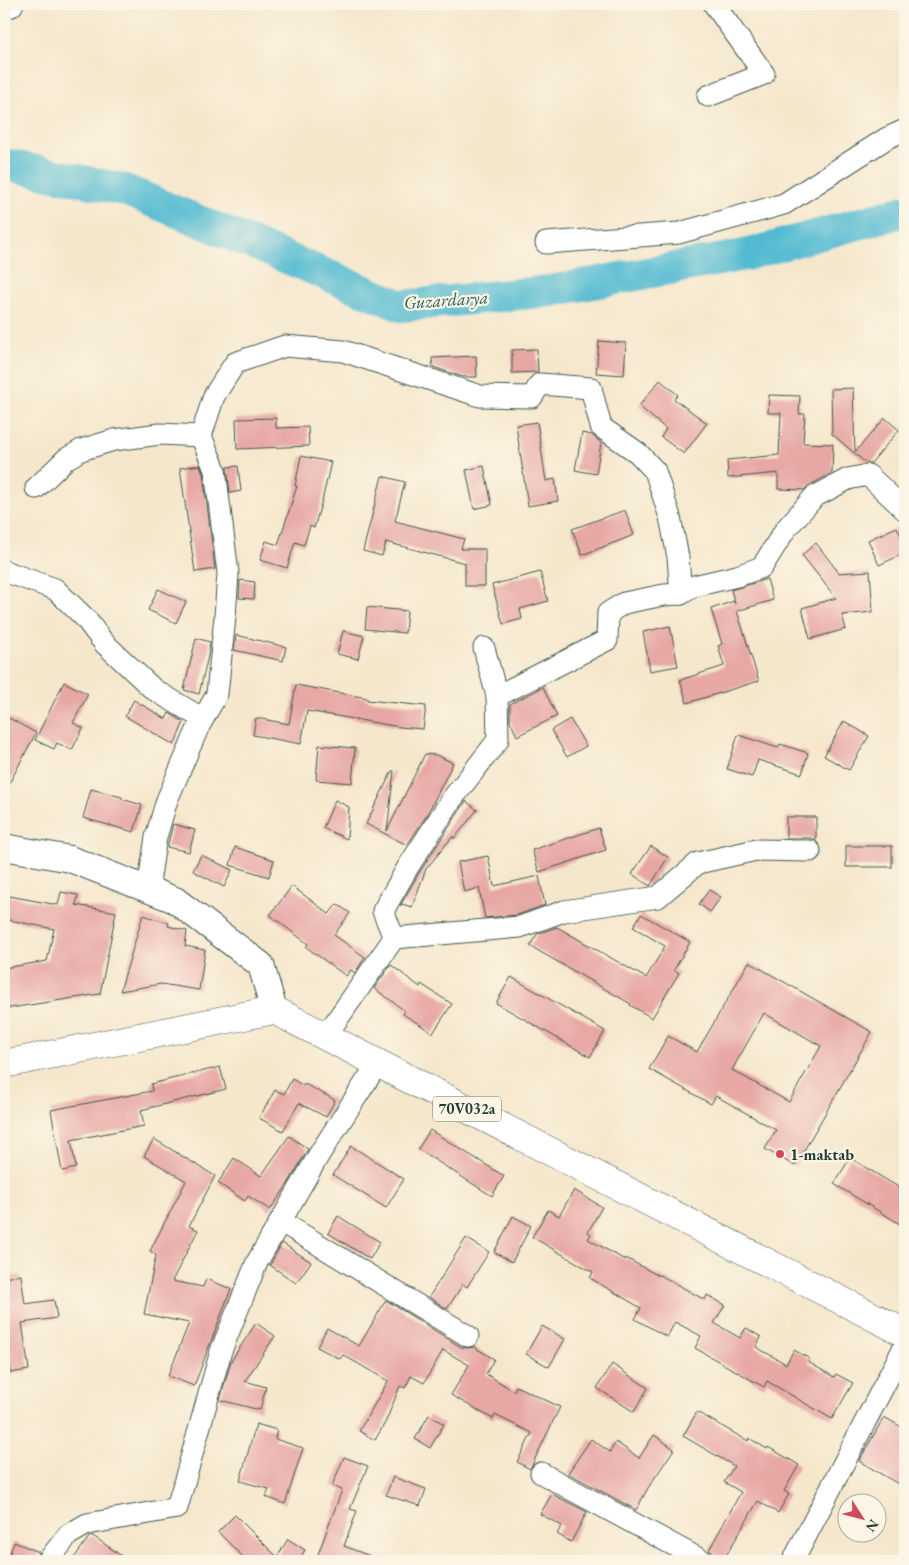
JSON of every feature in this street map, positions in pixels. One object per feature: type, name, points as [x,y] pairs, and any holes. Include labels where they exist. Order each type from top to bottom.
[{"type":"main road","name":"70V032a","points":[[274,1010],[905,1333]]},
{"type":"main road","points":[[4,1064],[274,1010]]},
{"type":"street","points":[[4,5],[10,4]]},
{"type":"street","points":[[708,96],[764,74],[714,4]]},
{"type":"street","points":[[546,243],[678,233],[784,204],[888,138],[905,130]]},
{"type":"street","points":[[148,889],[156,837],[168,800],[203,719],[217,694],[228,573],[215,470],[201,436],[214,396],[234,363],[285,346],[343,352],[480,396],[532,397],[540,384],[591,388],[601,427],[638,453],[656,471],[670,517],[678,557],[681,594]]},
{"type":"street","points":[[36,488],[66,460],[89,447],[114,440],[160,434],[201,436]]},
{"type":"street","points":[[497,696],[606,640],[608,612],[624,603],[664,595],[681,594],[694,586],[737,576],[762,566],[785,530],[814,497],[848,479],[868,475],[905,510]]},
{"type":"street","points":[[4,571],[55,589],[85,618],[104,643],[153,689],[203,719]]},
{"type":"street","points":[[394,938],[383,911],[408,867],[452,799],[498,740],[497,696],[484,648]]},
{"type":"street","points":[[4,847],[70,859],[175,900],[261,965],[274,1010]]},
{"type":"street","points":[[394,938],[520,927],[564,911],[658,897],[698,863],[756,850],[810,851]]},
{"type":"street","points":[[325,1037],[394,938]]},
{"type":"street","points":[[48,1561],[68,1535],[87,1524],[177,1508],[221,1351],[257,1262],[320,1153],[378,1064]]},
{"type":"street","points":[[280,1221],[468,1336]]},
{"type":"street","points":[[793,1561],[905,1345]]},
{"type":"street","points":[[541,1474],[703,1561]]},
{"type":"building","points":[[599,341],[626,343],[624,375],[596,373]]},
{"type":"building","points":[[537,349],[538,372],[512,373],[512,350]]},
{"type":"building","points":[[476,356],[477,377],[463,377],[433,367],[432,358]]},
{"type":"building","points":[[660,380],[678,395],[674,399],[707,423],[684,454],[661,437],[666,429],[639,406]]},
{"type":"building","points":[[853,388],[855,452],[885,418],[899,430],[871,463],[866,463],[832,434],[831,389]]},
{"type":"building","points":[[769,395],[800,396],[799,414],[805,414],[803,443],[833,444],[832,473],[804,490],[778,489],[778,473],[728,478],[727,460],[779,455],[781,413],[768,413]]},
{"type":"building","points":[[276,418],[276,428],[308,427],[309,446],[237,449],[236,419]]},
{"type":"building","points":[[537,422],[546,481],[555,479],[558,501],[528,506],[516,425]]},
{"type":"building","points":[[582,433],[592,435],[601,443],[596,474],[575,470]]},
{"type":"building","points":[[301,456],[331,462],[314,528],[310,526],[304,545],[295,542],[287,568],[260,560],[266,541],[278,545],[297,486],[295,486]]},
{"type":"building","points":[[200,465],[203,473],[215,569],[195,572],[180,468]]},
{"type":"building","points":[[238,466],[241,491],[230,493],[227,467]]},
{"type":"building","points":[[484,466],[492,505],[474,509],[466,470]]},
{"type":"building","points":[[382,476],[405,482],[395,521],[464,539],[461,549],[485,549],[485,586],[465,586],[465,563],[386,542],[382,556],[363,551]]},
{"type":"building","points":[[625,510],[634,535],[582,555],[572,529]]},
{"type":"building","points":[[897,527],[905,545],[905,553],[879,565],[868,540]]},
{"type":"building","points":[[816,543],[839,573],[870,571],[873,612],[842,615],[846,629],[810,639],[802,608],[836,598],[802,555]]},
{"type":"building","points":[[540,572],[548,601],[520,609],[522,619],[503,624],[492,585]]},
{"type":"building","points":[[767,579],[773,600],[737,611],[759,681],[687,703],[680,680],[724,666],[718,646],[722,644],[711,609],[734,601],[735,604],[731,590]]},
{"type":"building","points":[[240,580],[255,582],[254,599],[239,598]]},
{"type":"building","points":[[158,589],[186,602],[176,623],[148,610]]},
{"type":"building","points":[[367,607],[407,611],[405,633],[365,629]]},
{"type":"building","points":[[670,626],[678,666],[650,671],[643,632]]},
{"type":"building","points":[[343,631],[364,636],[358,659],[337,654]]},
{"type":"building","points":[[236,635],[286,647],[283,661],[234,650]]},
{"type":"building","points":[[196,638],[210,642],[199,694],[184,690]]},
{"type":"building","points":[[64,682],[88,694],[73,723],[83,728],[72,750],[57,743],[54,749],[35,740]]},
{"type":"building","points":[[296,685],[367,698],[367,700],[426,706],[423,729],[400,727],[307,711],[301,744],[253,735],[256,718],[289,724]]},
{"type":"building","points":[[543,687],[557,716],[517,736],[510,721],[510,704]]},
{"type":"building","points":[[134,700],[166,719],[169,713],[184,722],[174,745],[125,716]]},
{"type":"building","points":[[9,718],[36,733],[4,793],[4,728]]},
{"type":"building","points":[[570,719],[586,746],[567,757],[551,730]]},
{"type":"building","points":[[844,721],[869,736],[849,770],[824,756]]},
{"type":"building","points":[[738,735],[778,748],[780,744],[808,753],[802,774],[758,760],[752,777],[727,769]]},
{"type":"building","points":[[319,745],[355,748],[352,783],[316,780]]},
{"type":"building","points":[[425,754],[436,755],[453,763],[427,815],[407,845],[366,824],[392,771],[394,771],[387,831]]},
{"type":"building","points":[[91,789],[122,797],[122,799],[142,805],[134,832],[83,818]]},
{"type":"building","points":[[335,800],[349,807],[347,839],[323,828]]},
{"type":"building","points":[[466,801],[477,810],[454,839],[453,836],[426,869],[412,907],[402,904],[400,906],[419,873]]},
{"type":"building","points":[[786,817],[816,817],[816,840],[810,838],[786,838]]},
{"type":"building","points":[[173,824],[195,830],[189,852],[167,847]]},
{"type":"building","points":[[599,828],[606,850],[539,872],[532,850]]},
{"type":"building","points":[[651,846],[668,857],[650,886],[632,874]]},
{"type":"building","points":[[846,846],[892,846],[892,867],[846,867]]},
{"type":"building","points":[[235,847],[274,860],[269,877],[230,865]]},
{"type":"building","points":[[201,855],[232,870],[224,887],[193,871]]},
{"type":"building","points":[[488,856],[494,886],[539,876],[545,905],[517,915],[485,918],[479,888],[464,892],[458,862]]},
{"type":"building","points":[[292,886],[329,914],[337,904],[350,913],[334,935],[365,957],[355,973],[351,970],[346,976],[306,947],[308,944],[270,915]]},
{"type":"building","points":[[709,890],[721,897],[710,912],[699,904]]},
{"type":"building","points":[[61,892],[78,895],[76,905],[116,912],[100,994],[4,1009],[4,968],[47,961],[54,929],[4,919],[4,895],[58,905]]},
{"type":"building","points":[[641,914],[690,942],[674,970],[679,973],[652,1018],[530,946],[537,934],[557,927],[646,978],[665,946],[633,927]]},
{"type":"building","points":[[143,915],[169,923],[168,926],[187,931],[185,946],[205,950],[199,990],[161,984],[120,991]]},
{"type":"building","points":[[749,962],[872,1032],[795,1166],[765,1149],[776,1130],[716,1096],[711,1104],[649,1069],[668,1036],[697,1052]],"holes":[[[764,1013],[821,1046],[789,1102],[732,1070]]]},
{"type":"building","points":[[391,965],[420,987],[421,984],[452,1004],[433,1033],[403,1014],[405,1011],[374,988]]},
{"type":"building","points":[[511,977],[605,1031],[590,1057],[496,1003]]},
{"type":"building","points":[[220,1067],[226,1089],[141,1110],[144,1126],[71,1140],[76,1168],[62,1171],[51,1110],[152,1091],[151,1084]]},
{"type":"building","points":[[292,1079],[335,1100],[326,1117],[299,1103],[283,1131],[259,1118],[275,1090],[284,1094]]},
{"type":"building","points":[[430,1130],[504,1176],[492,1196],[418,1149]]},
{"type":"building","points":[[289,1136],[308,1149],[288,1184],[270,1210],[248,1196],[245,1201],[218,1183],[234,1158],[261,1176]]},
{"type":"building","points":[[154,1139],[215,1176],[189,1226],[198,1230],[172,1281],[203,1287],[206,1279],[231,1289],[194,1386],[168,1376],[189,1323],[144,1314],[156,1255],[150,1251],[186,1181],[144,1156]]},
{"type":"building","points":[[351,1146],[404,1179],[386,1208],[333,1175]]},
{"type":"building","points":[[850,1158],[905,1191],[905,1227],[834,1184]]},
{"type":"building","points":[[574,1190],[602,1207],[588,1232],[591,1234],[588,1239],[625,1260],[626,1258],[660,1275],[705,1300],[707,1295],[725,1305],[714,1323],[740,1338],[746,1328],[761,1337],[756,1347],[786,1364],[794,1350],[810,1359],[808,1362],[834,1377],[836,1374],[853,1383],[832,1419],[767,1381],[764,1387],[695,1348],[701,1336],[675,1322],[667,1337],[635,1319],[641,1308],[590,1278],[593,1272],[532,1237],[548,1210],[559,1216]]},
{"type":"building","points":[[338,1216],[380,1242],[370,1259],[328,1233]]},
{"type":"building","points":[[513,1216],[531,1226],[512,1262],[494,1252]]},
{"type":"building","points":[[466,1238],[489,1252],[467,1287],[463,1284],[447,1309],[429,1297]]},
{"type":"building","points":[[282,1243],[311,1262],[296,1283],[270,1265]]},
{"type":"building","points":[[21,1275],[25,1304],[54,1300],[57,1318],[22,1323],[29,1370],[10,1373],[4,1332],[4,1278]]},
{"type":"building","points":[[386,1300],[461,1347],[474,1347],[494,1359],[486,1374],[514,1391],[516,1386],[560,1407],[530,1469],[517,1462],[532,1433],[495,1415],[493,1419],[451,1395],[469,1365],[443,1350],[424,1383],[411,1376],[405,1388],[400,1386],[386,1421],[375,1440],[359,1431],[388,1381],[343,1355],[340,1359],[317,1347],[327,1328],[359,1346]]},
{"type":"building","points":[[256,1323],[275,1336],[245,1381],[266,1387],[260,1410],[220,1400],[231,1361]]},
{"type":"building","points":[[542,1326],[565,1339],[549,1367],[526,1354]]},
{"type":"building","points":[[612,1364],[648,1388],[634,1412],[597,1388]]},
{"type":"building","points":[[697,1412],[748,1441],[749,1438],[799,1465],[784,1491],[789,1494],[778,1513],[758,1501],[724,1559],[709,1550],[741,1492],[724,1482],[734,1466],[683,1436]]},
{"type":"building","points":[[429,1415],[444,1424],[430,1448],[415,1439]]},
{"type":"building","points":[[884,1417],[905,1429],[905,1488],[859,1461]]},
{"type":"building","points":[[256,1424],[277,1430],[275,1439],[303,1448],[285,1504],[266,1497],[269,1489],[240,1481]]},
{"type":"building","points":[[654,1435],[674,1449],[636,1510],[568,1473],[591,1439],[610,1452],[616,1442],[639,1458]]},
{"type":"building","points":[[344,1457],[368,1466],[350,1509],[357,1511],[344,1546],[380,1561],[328,1561],[317,1557],[342,1490],[332,1486]]},
{"type":"building","points":[[393,1477],[426,1489],[420,1506],[386,1495]]},
{"type":"building","points":[[552,1494],[587,1512],[571,1542],[557,1534],[562,1526],[540,1514]]},
{"type":"building","points":[[235,1515],[277,1557],[288,1539],[305,1550],[298,1561],[247,1561],[218,1532]]},
{"type":"building","points":[[93,1536],[129,1561],[72,1561],[89,1537]]},
{"type":"building","points":[[14,1542],[39,1552],[36,1561],[7,1561]]},
{"type":"waterway","name":"Guzardarya","points":[[4,164],[125,190],[401,306],[550,291],[745,255],[905,211]]},
{"type":"place","name":"1-maktab","points":[[780,1154]]}]
